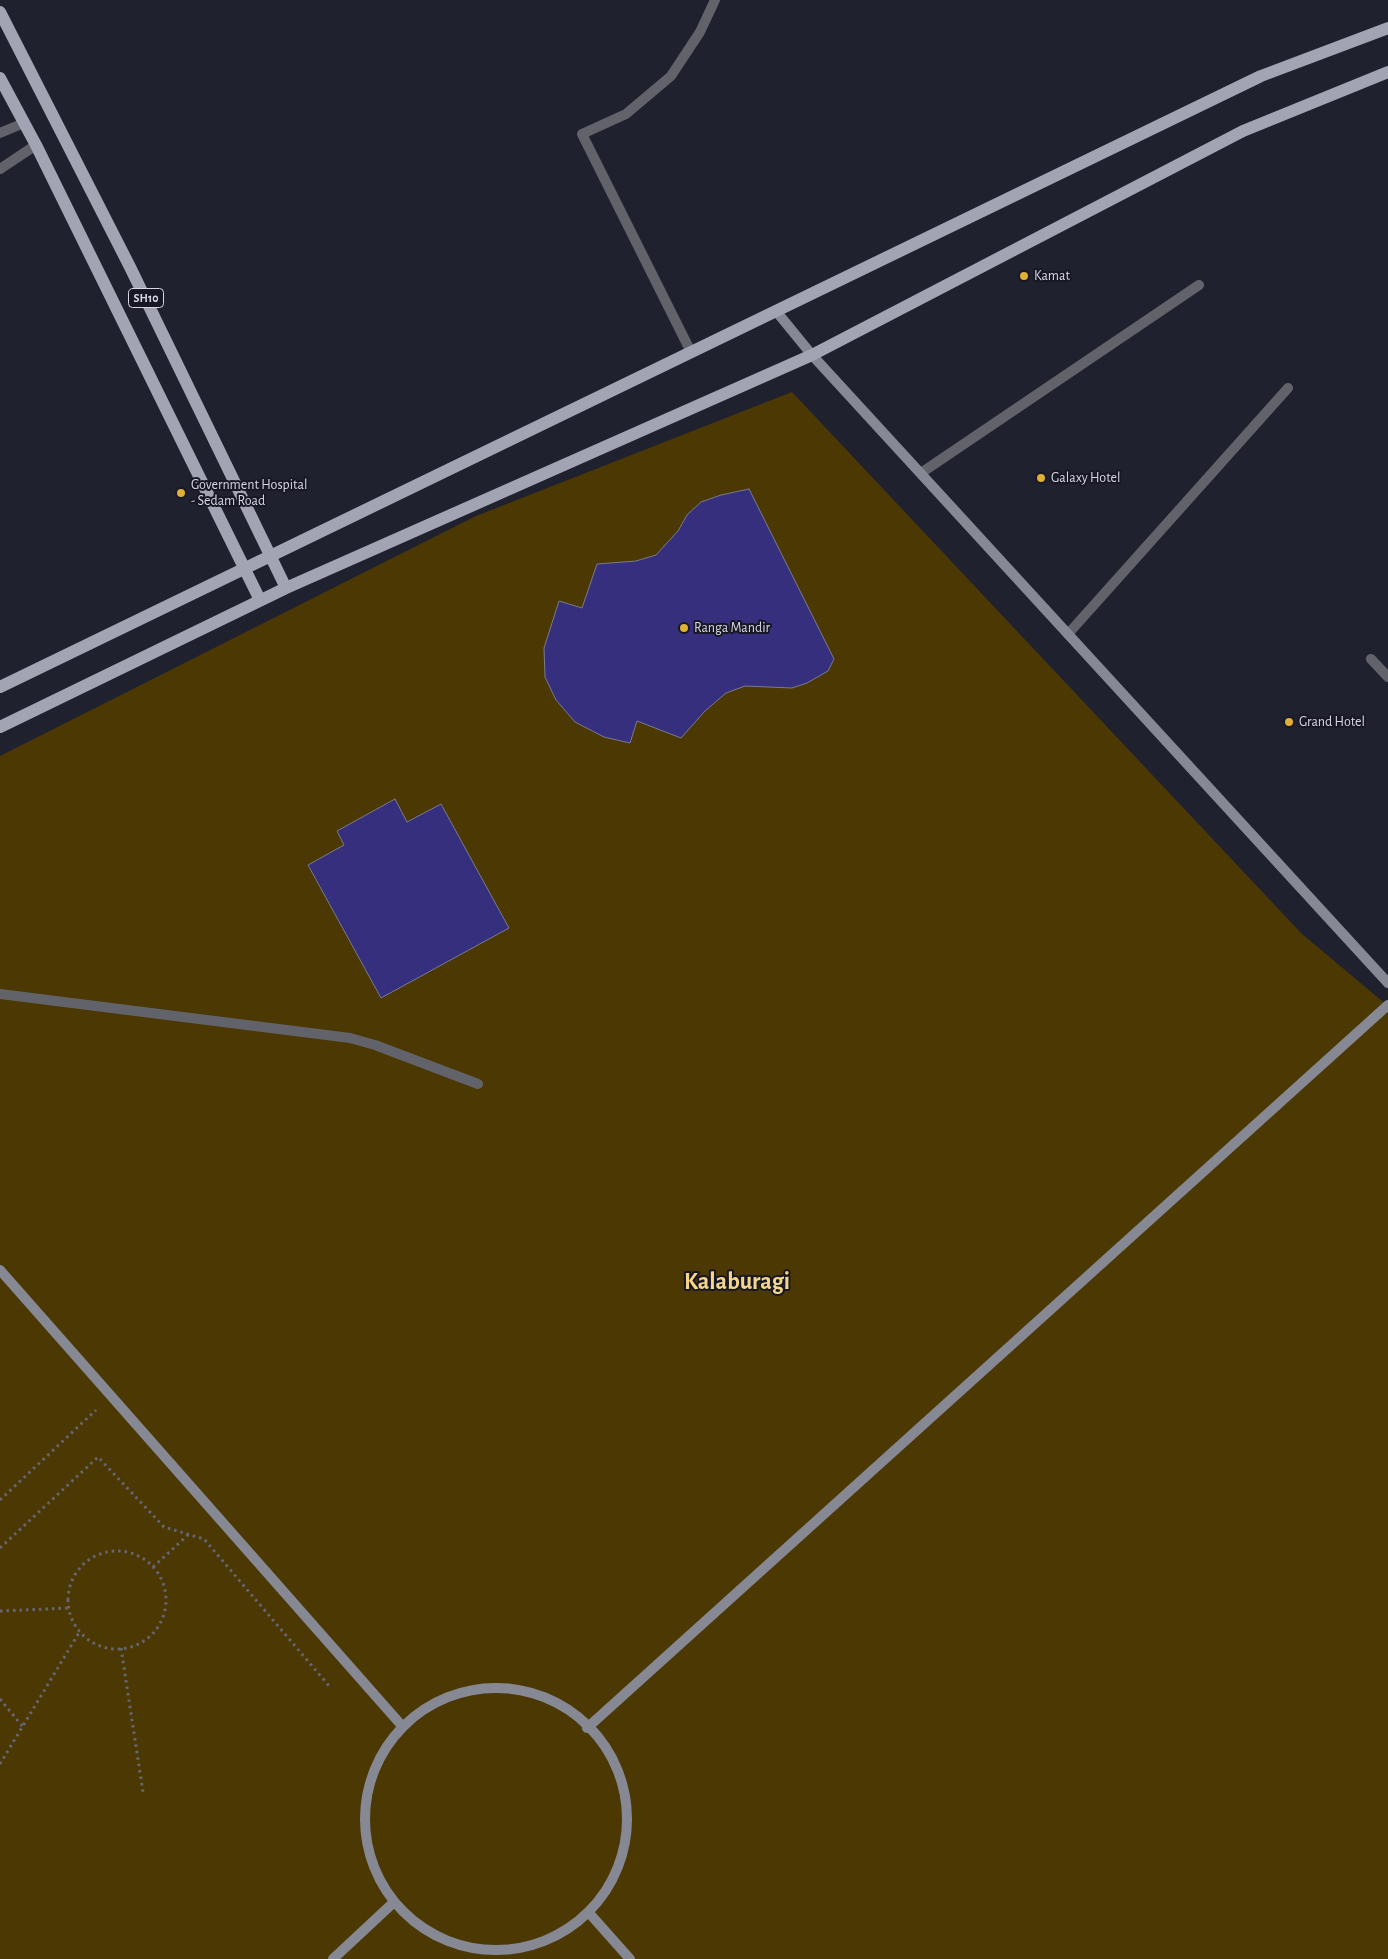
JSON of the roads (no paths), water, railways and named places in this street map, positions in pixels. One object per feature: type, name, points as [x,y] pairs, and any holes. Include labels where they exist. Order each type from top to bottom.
[{"type":"main road","name":"SH10","points":[[0,12],[130,266],[286,588]]},
{"type":"main road","points":[[0,687],[1261,76],[1388,28]]},
{"type":"main road","points":[[0,727],[286,588],[812,355],[1243,130],[1388,72]]},
{"type":"main road","name":"SH10","points":[[0,78],[36,145],[260,600]]},
{"type":"street","points":[[691,352],[582,134],[626,114],[671,76],[700,32],[715,0]]},
{"type":"street","points":[[0,133],[24,123]]},
{"type":"street","points":[[0,169],[36,145]]},
{"type":"street","points":[[921,473],[1199,285]]},
{"type":"street","points":[[776,311],[812,355],[1388,983]]},
{"type":"street","points":[[1068,634],[1288,388]]},
{"type":"street","points":[[1371,660],[1388,677]]},
{"type":"street","points":[[0,994],[350,1038],[375,1044],[478,1084]]},
{"type":"street","points":[[587,1728],[1388,1005]]},
{"type":"street","points":[[0,1270],[402,1727]]},
{"type":"street","points":[[497,1686],[559,1702],[605,1744],[627,1798],[621,1865],[590,1914],[543,1944],[491,1952],[440,1940],[393,1903],[366,1848],[365,1798],[390,1739],[402,1727],[428,1705],[471,1689],[497,1686]]},
{"type":"street","points":[[333,1959],[393,1903]]},
{"type":"street","points":[[590,1914],[630,1959]]},
{"type":"place","name":"Kamat","points":[[1024,276]]},
{"type":"place","name":"Galaxy Hotel","points":[[1041,478]]},
{"type":"place","name":"Government Hospital - Sedam Road","points":[[181,493]]},
{"type":"place","name":"Ranga Mandir","points":[[684,628]]},
{"type":"place","name":"Grand Hotel","points":[[1289,722]]},
{"type":"district","name":"Kalaburagi","points":[[737,1282]]}]
